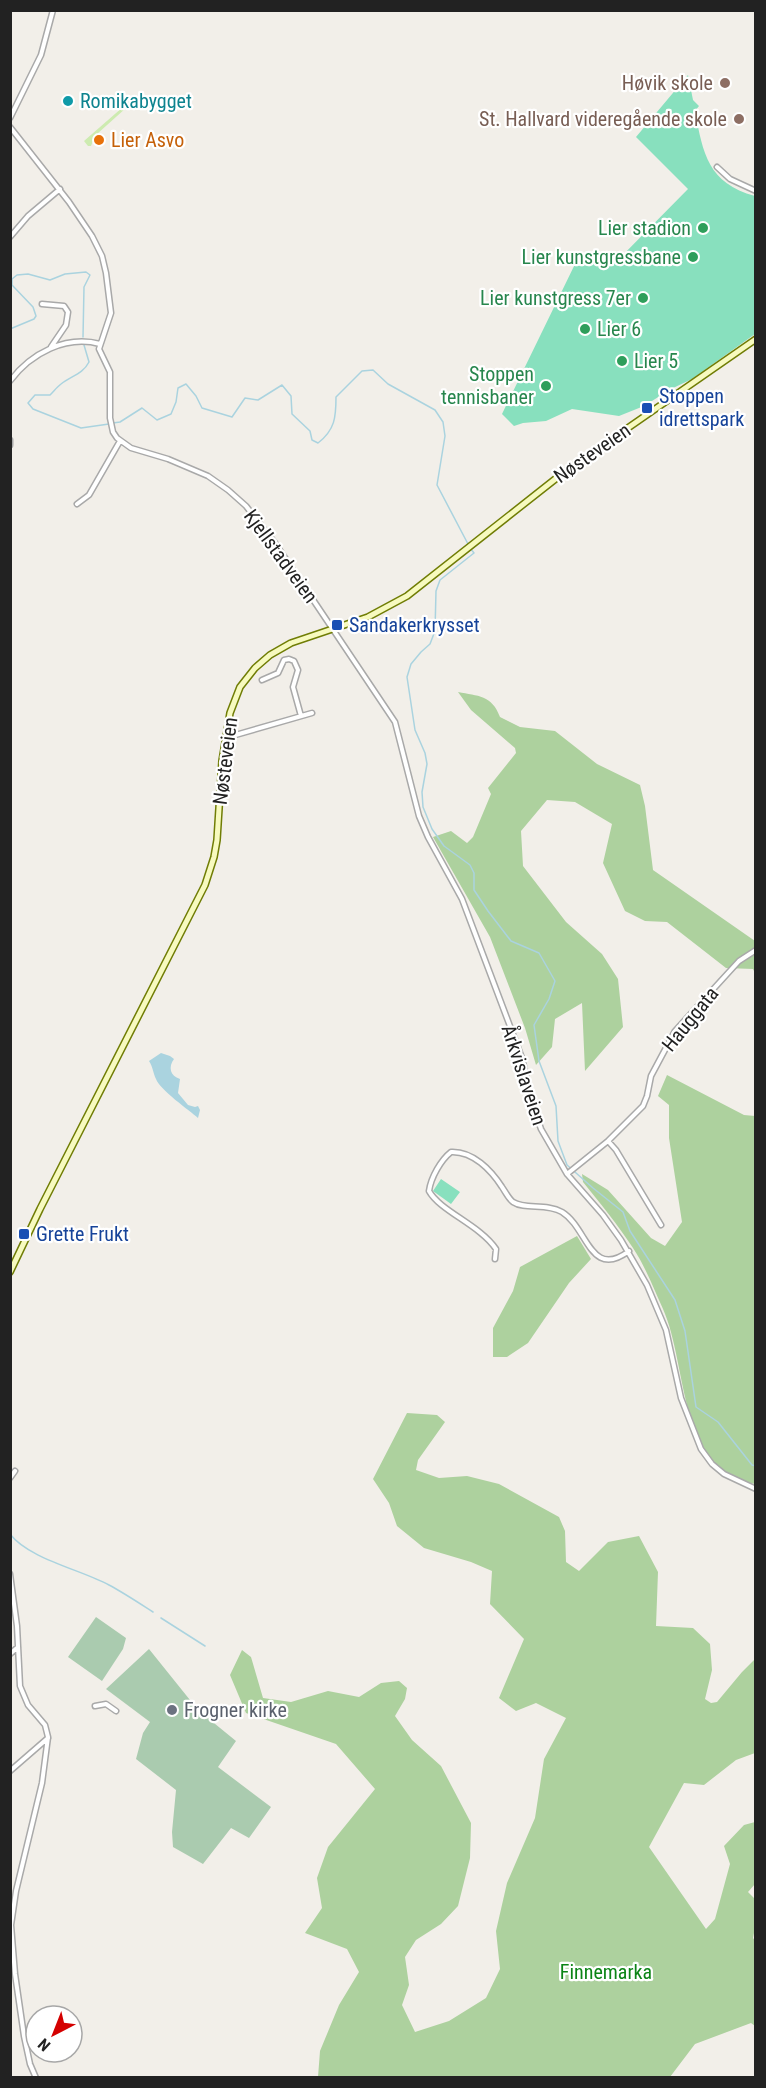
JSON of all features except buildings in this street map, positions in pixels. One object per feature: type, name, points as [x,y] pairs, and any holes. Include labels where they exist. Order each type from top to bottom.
[{"type":"main road","name":"Nøsteveien","points":[[10,1272],[205,885],[217,840],[225,738],[230,713],[243,681],[270,655],[291,643],[368,617],[396,603],[426,582],[573,465],[756,339]]},
{"type":"street","points":[[10,118],[38,64],[53,10]]},
{"type":"street","points":[[10,126],[60,189],[92,236],[104,262],[111,313],[100,344],[100,351],[110,372],[111,423],[120,441],[88,495],[77,504]]},
{"type":"street","points":[[717,167],[730,179],[756,191]]},
{"type":"street","points":[[10,237],[28,216],[60,189]]},
{"type":"street","points":[[10,381],[24,366],[50,347],[66,325],[68,312],[64,306],[42,304]]},
{"type":"street","points":[[50,347],[75,341],[100,344]]},
{"type":"street","points":[[10,440],[10,445]]},
{"type":"street","name":"Kjellstadveien","points":[[120,441],[130,448],[201,472],[236,496],[260,521],[332,629]]},
{"type":"street","name":"Årkvislaveien","points":[[332,629],[394,722],[419,816],[462,899],[525,1067],[541,1129],[629,1251],[647,1285],[670,1342],[684,1407],[701,1449],[712,1464],[724,1474],[756,1490]]},
{"type":"street","points":[[262,680],[278,673],[284,660],[294,661],[298,669],[293,687],[301,716]]},
{"type":"street","points":[[225,738],[312,713]]},
{"type":"street","name":"Hauggata","points":[[571,1171],[608,1142],[646,1102],[651,1076],[675,1031],[739,961],[756,950]]},
{"type":"street","points":[[608,1142],[614,1147],[634,1178],[661,1225]]},
{"type":"street","points":[[495,1259],[495,1249],[483,1234],[437,1200],[429,1191],[445,1156],[451,1152],[461,1152],[482,1164],[495,1177],[512,1201],[548,1207],[562,1212],[576,1224],[592,1252],[598,1257],[613,1258],[629,1251]]},
{"type":"street","points":[[10,1478],[15,1471]]},
{"type":"street","points":[[10,1574],[21,1692],[28,1705],[42,1719],[48,1737],[42,1783],[16,1891],[11,1925],[24,2036],[30,2064],[36,2078]]},
{"type":"street","points":[[10,1654],[18,1647]]},
{"type":"street","points":[[95,1706],[106,1704],[116,1711]]},
{"type":"street","points":[[10,1771],[48,1737]]},
{"type":"green space","name":"Lier stadion","points":[[688,75],[693,100],[699,106],[695,111],[701,141],[710,165],[727,183],[755,196],[755,334],[692,379],[644,406],[619,416],[572,409],[546,421],[514,426],[502,414],[577,260],[614,264],[688,189],[636,137]]},
{"type":"green space","points":[[131,100],[135,102],[128,110],[126,108],[96,133],[91,146],[88,146],[84,141]]},
{"type":"green space","points":[[458,692],[488,700],[500,717],[520,727],[555,731],[597,764],[640,785],[653,870],[755,941],[755,973],[753,969],[726,968],[667,922],[645,921],[625,911],[603,863],[612,824],[575,802],[547,800],[521,831],[523,866],[566,922],[602,954],[618,979],[623,1027],[585,1071],[582,1003],[555,1019],[552,1047],[536,1065],[525,1028],[490,937],[433,837],[451,831],[467,843],[473,837],[491,794],[488,788],[516,753],[515,748],[471,710]]},
{"type":"green space","points":[[667,1075],[744,1115],[755,1116],[755,1484],[729,1474],[711,1458],[698,1437],[689,1413],[671,1333],[653,1286],[627,1239],[583,1182],[582,1174],[608,1190],[651,1238],[665,1246],[682,1222],[669,1138],[669,1105],[658,1096]]},
{"type":"green space","points":[[441,1179],[460,1192],[451,1204],[433,1191]]},
{"type":"green space","points":[[577,1236],[591,1259],[569,1283],[528,1343],[507,1357],[493,1357],[493,1328],[513,1291],[520,1267]]},
{"type":"green space","name":"Finnemarka","points":[[407,1413],[437,1415],[445,1422],[418,1460],[416,1470],[439,1478],[467,1476],[499,1484],[559,1517],[565,1531],[566,1562],[579,1571],[608,1542],[639,1536],[658,1572],[656,1626],[693,1628],[710,1644],[712,1670],[705,1699],[711,1703],[717,1702],[755,1659],[755,1753],[736,1760],[704,1785],[684,1783],[649,1847],[706,1929],[715,1919],[730,1864],[724,1846],[744,1825],[755,1822],[755,1884],[748,1892],[755,1899],[753,1938],[756,1942],[755,2026],[751,2023],[695,2044],[670,2077],[318,2077],[320,2051],[339,2005],[359,1972],[347,1949],[305,1933],[322,1908],[317,1878],[328,1847],[375,1789],[336,1744],[246,1713],[230,1675],[242,1650],[251,1657],[263,1698],[291,1702],[328,1691],[359,1697],[381,1683],[399,1681],[407,1688],[405,1699],[395,1716],[412,1740],[441,1766],[471,1823],[470,1858],[458,1906],[441,1924],[416,1940],[405,1957],[409,1985],[402,2005],[415,2032],[449,2021],[486,1998],[500,1969],[496,1931],[507,1883],[535,1818],[544,1759],[566,1718],[536,1703],[516,1711],[499,1698],[524,1639],[490,1604],[492,1571],[424,1548],[397,1526],[389,1503],[373,1479]]},
{"type":"green space","points":[[96,1617],[126,1638],[123,1649],[102,1681],[68,1657]]},
{"type":"green space","points":[[149,1649],[198,1710],[236,1741],[218,1767],[271,1807],[249,1838],[231,1828],[203,1864],[173,1847],[176,1790],[136,1759],[143,1733],[150,1722],[106,1689]]},
{"type":"water","points":[[161,1053],[174,1059],[171,1068],[174,1076],[180,1079],[178,1093],[188,1105],[198,1106],[200,1110],[198,1118],[169,1094],[156,1079],[149,1061]]},
{"type":"waterway","points":[[10,329],[36,316],[33,307],[12,285],[12,279],[17,275],[28,274],[50,280],[65,274],[86,272],[90,275],[84,287],[83,337]]},
{"type":"waterway","points":[[84,345],[89,362],[84,369],[61,384],[50,395],[35,395],[28,403],[33,409],[81,428],[109,424]]},
{"type":"waterway","points":[[113,423],[120,422],[142,408],[157,420],[171,414],[178,388],[186,384],[202,408],[232,417],[245,398],[258,400],[282,385],[291,396],[292,414],[310,431],[312,440],[318,443],[328,433],[333,423],[336,397],[362,371],[373,370],[388,384],[435,410],[443,422],[445,436],[437,485],[468,544]]},
{"type":"waterway","points":[[470,548],[474,553],[440,580],[436,591],[435,631],[430,644],[411,664],[407,677],[415,730],[427,764],[422,792],[423,807],[432,829],[444,846],[470,865],[474,873],[474,890],[488,911],[511,941],[539,953],[555,981],[549,999],[534,1025],[539,1061],[556,1106],[558,1141],[567,1165],[623,1212],[630,1231],[675,1300],[685,1331],[696,1407],[718,1422],[752,1465],[756,1466]]},
{"type":"waterway","points":[[10,1534],[30,1550],[109,1585],[153,1612]]},
{"type":"waterway","points":[[161,1618],[205,1646]]},
{"type":"place","name":"Høvik skole","points":[[725,83]]},
{"type":"place","name":"Romikabygget","points":[[68,101]]},
{"type":"place","name":"St. Hallvard videregående skole","points":[[739,119]]},
{"type":"place","name":"Lier Asvo","points":[[99,140]]},
{"type":"place","name":"Lier stadion","points":[[703,228]]},
{"type":"place","name":"Lier kunstgressbane","points":[[693,257]]},
{"type":"place","name":"Lier kunstgress 7er","points":[[643,298]]},
{"type":"place","name":"Lier 6","points":[[585,329]]},
{"type":"place","name":"Lier 5","points":[[622,361]]},
{"type":"place","name":"Stoppen tennisbaner","points":[[546,386]]},
{"type":"place","name":"Stoppen idrettspark","points":[[647,408]]},
{"type":"place","name":"Sandakerkrysset","points":[[337,625]]},
{"type":"place","name":"Grette Frukt","points":[[24,1234]]},
{"type":"place","name":"Frogner kirke","points":[[172,1710]]}]
